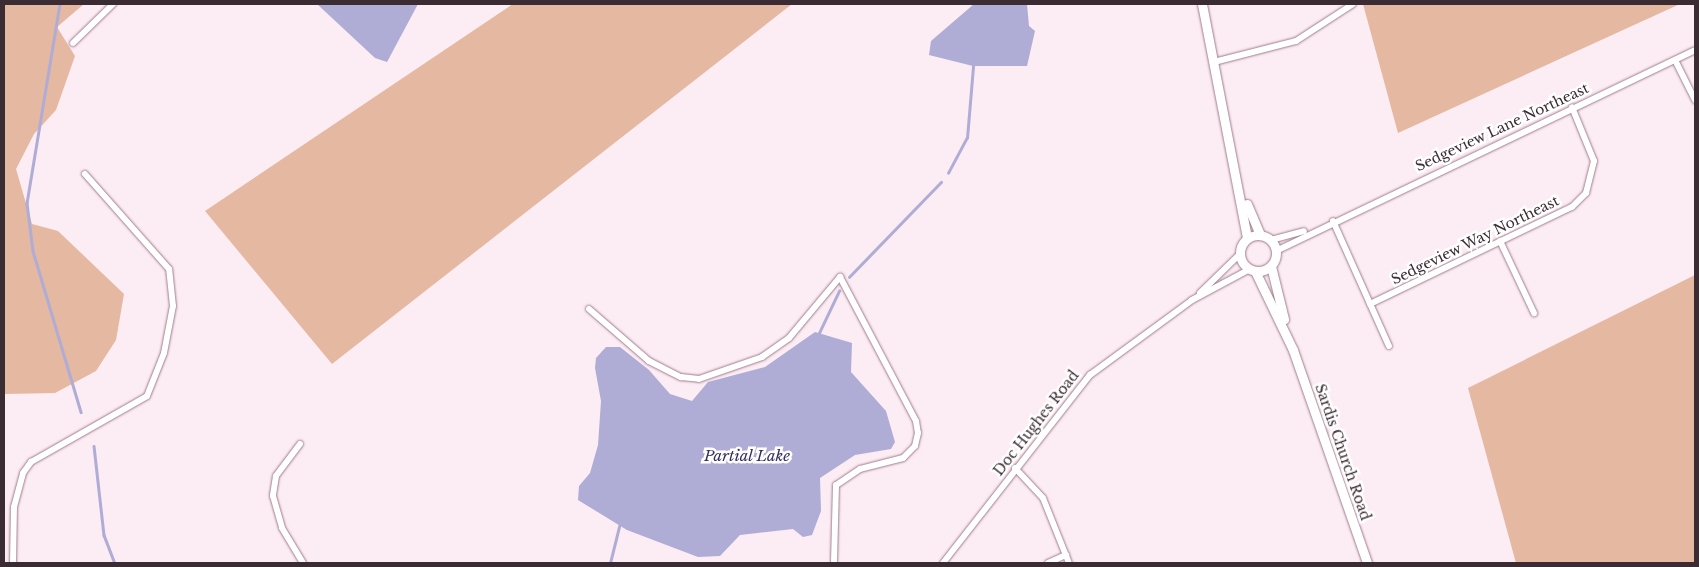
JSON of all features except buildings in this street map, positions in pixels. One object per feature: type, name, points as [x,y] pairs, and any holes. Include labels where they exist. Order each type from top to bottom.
[{"type":"street","points":[[73,43],[113,4]]},
{"type":"street","points":[[1202,4],[1239,182],[1247,238],[1240,254],[1252,270],[1271,266],[1276,250],[1271,240],[1260,235],[1247,238]]},
{"type":"street","points":[[1214,62],[1296,41],[1353,4]]},
{"type":"street","name":"Sedgeview Lane Northeast","points":[[1276,250],[1319,227],[1695,50]]},
{"type":"street","points":[[1675,60],[1695,100]]},
{"type":"street","name":"Sedgeview Way Northeast","points":[[1370,304],[1572,207],[1586,193],[1594,161],[1572,107]]},
{"type":"street","points":[[13,563],[15,492],[23,472],[31,462],[147,396],[164,353],[173,306],[169,269],[85,174]]},
{"type":"street","points":[[1239,182],[1260,235]]},
{"type":"street","points":[[1333,221],[1389,346]]},
{"type":"street","name":"Sedgeview Lane Northeast","points":[[1271,240],[1319,227]]},
{"type":"street","points":[[1500,241],[1534,313]]},
{"type":"street","name":"Doc Hughes Road","points":[[943,563],[1015,468],[1090,375],[1192,300],[1240,254]]},
{"type":"street","name":"Sardis Church Road","points":[[1271,266],[1293,350],[1367,563]]},
{"type":"street","name":"Doc Hughes Road","points":[[1192,300],[1252,270]]},
{"type":"street","name":"Sardis Church Road","points":[[1252,270],[1293,350]]},
{"type":"street","points":[[589,309],[649,360],[681,377],[699,379],[762,357],[782,343],[840,277],[916,421],[918,433],[916,446],[903,458],[860,469],[836,485],[834,563]]},
{"type":"street","points":[[300,444],[276,476],[273,496],[276,514],[303,563]]},
{"type":"street","points":[[1015,468],[1043,498],[1070,563]]},
{"type":"street","points":[[1048,563],[1066,555]]},
{"type":"shaded area","points":[[4,4],[84,4],[57,27],[75,56],[56,110],[34,134],[16,169],[32,224],[58,231],[124,294],[116,340],[96,371],[55,393],[4,394]]},
{"type":"shaded area","points":[[513,4],[792,4],[332,364],[205,211]]},
{"type":"shaded area","points":[[1363,4],[1680,4],[1398,133]]},
{"type":"shaded area","points":[[1695,275],[1695,563],[1516,563],[1468,388]]},
{"type":"water","points":[[317,4],[418,4],[387,62],[375,58]]},
{"type":"water","points":[[974,4],[1027,4],[1029,26],[1035,31],[1027,66],[973,66],[929,55],[931,41]]},
{"type":"water","name":"Partial Lake","points":[[815,332],[852,343],[851,372],[886,411],[895,442],[891,449],[855,455],[820,478],[821,511],[812,535],[803,537],[793,529],[740,535],[720,556],[698,557],[627,530],[578,500],[579,486],[590,473],[598,445],[601,401],[595,368],[596,358],[606,347],[620,347],[649,370],[670,394],[692,401],[708,382],[765,367]]},
{"type":"waterway","points":[[60,4],[27,203],[33,251],[81,412]]},
{"type":"waterway","points":[[948,173],[967,138],[973,66]]},
{"type":"waterway","points":[[849,277],[941,182]]},
{"type":"waterway","points":[[818,335],[839,291]]},
{"type":"waterway","points":[[94,446],[104,535],[115,563]]},
{"type":"waterway","points":[[610,563],[619,526]]}]
